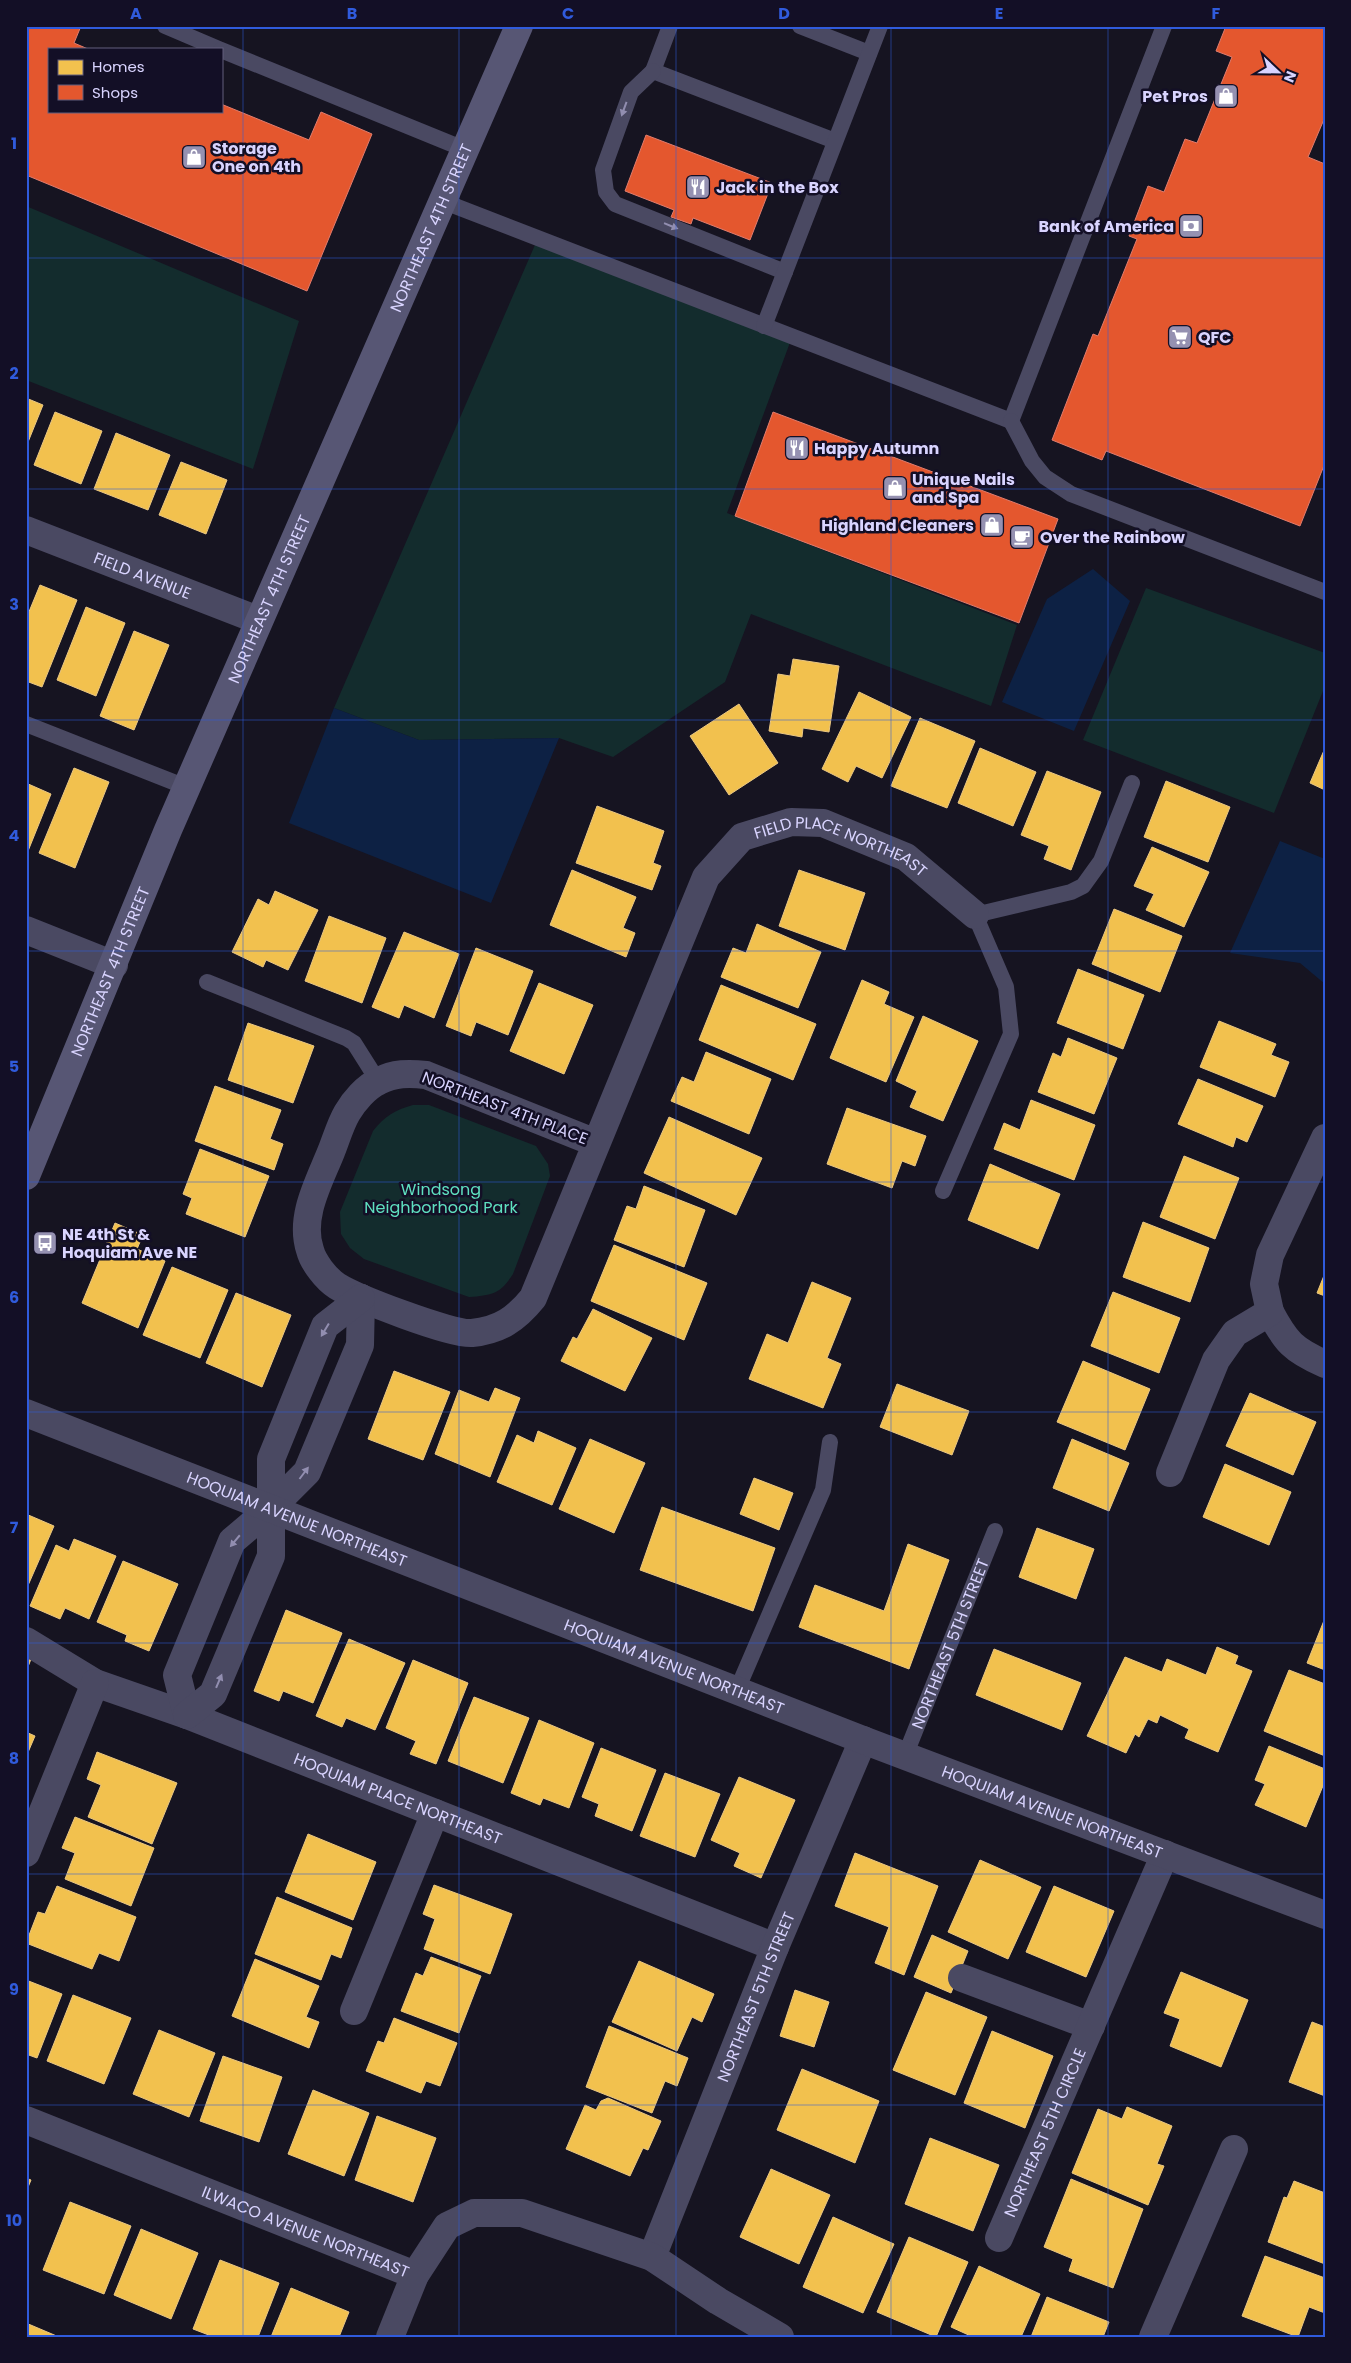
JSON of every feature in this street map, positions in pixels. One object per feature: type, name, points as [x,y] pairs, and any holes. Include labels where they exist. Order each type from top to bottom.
[{"type":"main road","name":"NORTHEAST 4TH STREET","points":[[26,1176],[186,787],[519,26]]},
{"type":"street","name":"FIELD AVENUE","points":[[26,530],[258,620]]},
{"type":"street","name":"FIELD PLACE NORTHEAST","points":[[706,877],[742,837],[791,822],[823,823],[906,857],[975,915]]},
{"type":"street","name":"NORTHEAST 4TH PLACE","points":[[596,1143],[426,1075],[404,1072],[378,1081],[360,1096],[347,1113],[310,1204],[306,1232],[310,1252],[325,1274],[336,1285],[361,1298],[445,1328],[470,1333],[491,1329],[517,1317],[533,1298],[706,877]]},
{"type":"street","points":[[26,930],[114,965]]},
{"type":"street","points":[[1325,1138],[1270,1255],[1264,1284],[1270,1312],[1283,1336],[1300,1353],[1325,1364]]},
{"type":"street","points":[[361,1298],[326,1326],[271,1459],[271,1508],[271,1556],[213,1694],[187,1716],[177,1675],[232,1541],[271,1508],[307,1472],[360,1345],[361,1298]]},
{"type":"street","points":[[1170,1473],[1216,1360],[1235,1333],[1270,1312]]},
{"type":"street","name":"HOQUIAM AVENUE NORTHEAST","points":[[26,1414],[863,1740],[1325,1915]]},
{"type":"street","name":"HOQUIAM PLACE NORTHEAST","points":[[26,1641],[95,1683],[187,1716],[774,1947]]},
{"type":"street","points":[[26,1852],[95,1683]]},
{"type":"street","name":"NORTHEAST 5TH STREET","points":[[652,2257],[774,1947],[863,1740]]},
{"type":"street","points":[[354,2011],[434,1813]]},
{"type":"street","name":"NORTHEAST 5TH CIRCLE","points":[[999,2238],[1165,1854]]},
{"type":"street","name":"NORTHEAST 5TH CIRCLE","points":[[962,1978],[1091,2026]]},
{"type":"street","name":"ILWACO AVENUE NORTHEAST","points":[[26,2120],[415,2274],[447,2226],[474,2213],[522,2213],[652,2257],[718,2301],[780,2337]]},
{"type":"street","points":[[1154,2337],[1234,2149]]},
{"type":"street","points":[[390,2337],[415,2274]]},
{"type":"lane","points":[[165,26],[218,48]]},
{"type":"lane","points":[[670,26],[653,71],[630,92],[602,170],[606,192],[615,204],[785,272]]},
{"type":"lane","points":[[800,26],[869,53]]},
{"type":"lane","points":[[764,326],[880,26]]},
{"type":"lane","points":[[1011,421],[1164,26]]},
{"type":"lane","points":[[222,50],[464,149]]},
{"type":"lane","points":[[653,71],[835,141]]},
{"type":"lane","points":[[442,201],[1011,421],[1032,461],[1045,477],[1071,494],[1325,592]]},
{"type":"lane","points":[[26,724],[186,787]]},
{"type":"lane","points":[[944,1192],[1011,1034],[1006,987],[975,915],[1071,892],[1083,886],[1101,861],[1132,784]]},
{"type":"lane","points":[[207,982],[346,1038],[354,1043],[378,1081]]},
{"type":"lane","points":[[737,1690],[823,1490],[830,1442]]},
{"type":"lane","name":"NORTHEAST 5TH STREET","points":[[905,1756],[994,1531]]},
{"type":"green space","points":[[26,206],[299,321],[253,469],[26,380]]},
{"type":"green space","points":[[538,238],[792,337],[727,513],[1017,625],[991,706],[751,614],[725,682],[613,757],[559,738],[419,740],[334,708]]},
{"type":"green space","points":[[1146,588],[1325,653],[1325,686],[1274,813],[1083,740]]},
{"type":"green space","name":"Windsong Neighborhood Park","points":[[413,1105],[429,1105],[536,1146],[548,1164],[550,1176],[513,1274],[500,1290],[490,1294],[469,1297],[364,1259],[350,1248],[341,1234],[340,1212],[373,1131],[391,1114]]},
{"type":"water","points":[[1093,569],[1130,601],[1074,731],[1002,702],[1047,599]]},
{"type":"water","points":[[334,708],[419,740],[559,738],[491,903],[289,823]]},
{"type":"water","points":[[1280,841],[1325,859],[1325,984],[1300,963],[1230,953]]},
{"type":"building: Homes","points":[[26,398],[43,405],[26,447]]},
{"type":"building: Homes","points":[[55,412],[102,431],[81,484],[34,465]]},
{"type":"building: Homes","points":[[116,433],[170,455],[148,510],[94,489]]},
{"type":"building: Homes","points":[[181,462],[227,480],[206,534],[159,515]]},
{"type":"building: Homes","points":[[40,585],[77,600],[42,687],[26,681],[26,619]]},
{"type":"building: Homes","points":[[86,607],[125,623],[96,696],[57,680]]},
{"type":"building: Homes","points":[[134,631],[169,645],[134,730],[100,716]]},
{"type":"building: Homes","points":[[793,659],[839,666],[829,732],[803,728],[802,737],[769,731],[778,674],[790,676]]},
{"type":"building: Homes","points":[[859,692],[911,717],[882,778],[856,766],[848,782],[822,769]]},
{"type":"building: Homes","points":[[739,704],[778,763],[729,795],[690,736]]},
{"type":"building: Homes","points":[[920,718],[975,741],[947,808],[891,786]]},
{"type":"building: Homes","points":[[980,748],[1036,772],[1013,826],[958,803]]},
{"type":"building: Homes","points":[[1325,748],[1325,790],[1310,783]]},
{"type":"building: Homes","points":[[74,768],[109,782],[75,868],[39,853]]},
{"type":"building: Homes","points":[[1047,771],[1101,792],[1071,870],[1044,859],[1049,846],[1021,835]]},
{"type":"building: Homes","points":[[1166,781],[1230,807],[1208,862],[1144,837]]},
{"type":"building: Homes","points":[[26,783],[51,794],[26,856]]},
{"type":"building: Homes","points":[[597,806],[664,831],[653,863],[661,866],[652,890],[576,863]]},
{"type":"building: Homes","points":[[1152,847],[1209,872],[1184,927],[1146,910],[1154,894],[1134,886]]},
{"type":"building: Homes","points":[[572,870],[636,897],[623,928],[635,933],[626,957],[550,925]]},
{"type":"building: Homes","points":[[799,870],[865,893],[845,950],[779,926]]},
{"type":"building: Homes","points":[[275,891],[318,910],[288,970],[266,960],[263,967],[232,952],[258,899],[269,905]]},
{"type":"building: Homes","points":[[1114,909],[1182,936],[1160,992],[1092,964]]},
{"type":"building: Homes","points":[[329,916],[386,938],[362,1003],[305,981]]},
{"type":"building: Homes","points":[[757,924],[821,952],[798,1008],[721,977],[733,948],[746,953]]},
{"type":"building: Homes","points":[[404,932],[459,954],[434,1018],[404,1005],[399,1018],[372,1007]]},
{"type":"building: Homes","points":[[476,948],[533,971],[508,1035],[476,1022],[471,1036],[446,1026]]},
{"type":"building: Homes","points":[[1078,969],[1144,995],[1123,1049],[1057,1023]]},
{"type":"building: Homes","points":[[862,980],[889,992],[884,1004],[914,1017],[886,1082],[830,1058]]},
{"type":"building: Homes","points":[[539,983],[593,1005],[564,1074],[510,1051]]},
{"type":"building: Homes","points":[[721,985],[816,1024],[793,1080],[699,1040]]},
{"type":"building: Homes","points":[[923,1016],[978,1041],[943,1121],[910,1107],[917,1091],[896,1081]]},
{"type":"building: Homes","points":[[1219,1021],[1276,1044],[1271,1055],[1289,1062],[1275,1097],[1200,1067]]},
{"type":"building: Homes","points":[[248,1023],[314,1046],[293,1103],[228,1080]]},
{"type":"building: Homes","points":[[1068,1038],[1117,1058],[1094,1114],[1038,1092],[1053,1053],[1061,1057]]},
{"type":"building: Homes","points":[[706,1052],[771,1079],[749,1134],[671,1101],[682,1077],[694,1082]]},
{"type":"building: Homes","points":[[1198,1079],[1263,1106],[1247,1142],[1236,1137],[1233,1147],[1178,1124]]},
{"type":"building: Homes","points":[[215,1086],[281,1110],[270,1139],[283,1144],[274,1170],[195,1141]]},
{"type":"building: Homes","points":[[1031,1100],[1095,1125],[1074,1180],[994,1149],[1004,1123],[1020,1130]]},
{"type":"building: Homes","points":[[847,1108],[926,1136],[915,1166],[902,1161],[892,1188],[827,1164]]},
{"type":"building: Homes","points":[[669,1117],[762,1158],[736,1215],[644,1173]]},
{"type":"building: Homes","points":[[200,1149],[269,1176],[245,1237],[186,1214],[192,1198],[183,1194]]},
{"type":"building: Homes","points":[[1184,1156],[1239,1178],[1215,1239],[1160,1217]]},
{"type":"building: Homes","points":[[990,1164],[1060,1194],[1038,1249],[968,1220]]},
{"type":"building: Homes","points":[[644,1186],[705,1210],[684,1267],[614,1240],[627,1206],[636,1209]]},
{"type":"building: Homes","points":[[1143,1222],[1209,1248],[1190,1302],[1123,1277]]},
{"type":"building: Homes","points":[[115,1223],[143,1235],[137,1249],[165,1261],[138,1328],[82,1303]]},
{"type":"building: Homes","points":[[614,1245],[707,1283],[684,1340],[591,1301]]},
{"type":"building: Homes","points":[[172,1267],[228,1290],[200,1358],[143,1335]]},
{"type":"building: Homes","points":[[1325,1273],[1325,1296],[1317,1293]]},
{"type":"building: Homes","points":[[812,1282],[851,1298],[827,1358],[841,1364],[823,1408],[749,1379],[767,1334],[788,1343]]},
{"type":"building: Homes","points":[[1113,1292],[1180,1318],[1159,1373],[1091,1346]]},
{"type":"building: Homes","points":[[236,1293],[291,1315],[262,1387],[206,1363]]},
{"type":"building: Homes","points":[[593,1309],[652,1338],[625,1391],[561,1361],[573,1337],[577,1339]]},
{"type":"building: Homes","points":[[1083,1361],[1150,1389],[1125,1450],[1057,1422]]},
{"type":"building: Homes","points":[[394,1371],[450,1392],[423,1460],[368,1439]]},
{"type":"building: Homes","points":[[897,1384],[969,1411],[952,1455],[880,1427]]},
{"type":"building: Homes","points":[[495,1388],[520,1398],[490,1477],[435,1454],[459,1390],[489,1402]]},
{"type":"building: Homes","points":[[1250,1393],[1316,1422],[1293,1475],[1226,1446]]},
{"type":"building: Homes","points":[[538,1431],[576,1448],[552,1505],[497,1482],[517,1435],[534,1443]]},
{"type":"building: Homes","points":[[590,1439],[645,1463],[614,1533],[559,1509]]},
{"type":"building: Homes","points":[[1072,1439],[1129,1463],[1109,1511],[1053,1488]]},
{"type":"building: Homes","points":[[1225,1464],[1291,1492],[1269,1545],[1203,1517]]},
{"type":"building: Homes","points":[[754,1478],[793,1493],[779,1530],[740,1514]]},
{"type":"building: Homes","points":[[662,1507],[775,1548],[753,1611],[640,1570]]},
{"type":"building: Homes","points":[[26,1514],[54,1526],[26,1590]]},
{"type":"building: Homes","points":[[1037,1528],[1094,1549],[1076,1599],[1019,1577]]},
{"type":"building: Homes","points":[[74,1539],[116,1556],[89,1619],[65,1608],[60,1619],[30,1606],[56,1545],[69,1551]]},
{"type":"building: Homes","points":[[908,1544],[949,1560],[909,1669],[799,1627],[815,1585],[884,1611]]},
{"type":"building: Homes","points":[[123,1561],[178,1584],[149,1651],[125,1641],[127,1635],[97,1622]]},
{"type":"building: Homes","points":[[286,1610],[342,1633],[313,1703],[283,1691],[279,1701],[254,1691]]},
{"type":"building: Homes","points":[[1325,1618],[1325,1670],[1307,1663]]},
{"type":"building: Homes","points":[[349,1639],[405,1663],[375,1730],[346,1718],[342,1727],[316,1716]]},
{"type":"building: Homes","points":[[1217,1647],[1238,1656],[1235,1664],[1252,1671],[1218,1752],[1185,1738],[1189,1729],[1160,1715],[1157,1723],[1148,1719],[1139,1737],[1135,1734],[1126,1753],[1087,1736],[1125,1657],[1162,1672],[1167,1659],[1206,1675]]},
{"type":"building: Homes","points":[[994,1649],[1081,1683],[1062,1730],[976,1695]]},
{"type":"building: Homes","points":[[26,1657],[31,1659],[26,1672]]},
{"type":"building: Homes","points":[[413,1660],[468,1683],[436,1764],[410,1754],[416,1741],[386,1728]]},
{"type":"building: Homes","points":[[1289,1670],[1325,1684],[1325,1756],[1264,1731]]},
{"type":"building: Homes","points":[[474,1697],[529,1718],[503,1783],[448,1761]]},
{"type":"building: Homes","points":[[539,1720],[594,1743],[569,1808],[543,1798],[540,1805],[511,1793]]},
{"type":"building: Homes","points":[[26,1732],[35,1736],[26,1757]]},
{"type":"building: Homes","points":[[1269,1746],[1325,1769],[1325,1781],[1306,1827],[1255,1805],[1265,1784],[1255,1780]]},
{"type":"building: Homes","points":[[601,1748],[656,1770],[632,1831],[595,1816],[599,1804],[582,1797]]},
{"type":"building: Homes","points":[[97,1752],[177,1783],[152,1844],[88,1817],[101,1785],[87,1779]]},
{"type":"building: Homes","points":[[665,1773],[720,1794],[695,1857],[640,1836]]},
{"type":"building: Homes","points":[[739,1777],[795,1800],[761,1878],[734,1866],[740,1853],[711,1840]]},
{"type":"building: Homes","points":[[75,1817],[154,1848],[131,1906],[65,1879],[75,1853],[62,1848]]},
{"type":"building: Homes","points":[[308,1834],[376,1862],[353,1920],[285,1892]]},
{"type":"building: Homes","points":[[855,1853],[938,1886],[904,1975],[875,1963],[889,1927],[835,1906]]},
{"type":"building: Homes","points":[[980,1860],[1041,1887],[1008,1959],[948,1932]]},
{"type":"building: Homes","points":[[434,1885],[512,1914],[490,1974],[424,1949],[435,1919],[423,1914]]},
{"type":"building: Homes","points":[[57,1886],[136,1917],[119,1961],[99,1953],[92,1969],[26,1943],[38,1912],[45,1914]]},
{"type":"building: Homes","points":[[1054,1886],[1114,1911],[1086,1977],[1026,1952]]},
{"type":"building: Homes","points":[[277,1897],[352,1928],[341,1958],[331,1954],[321,1980],[255,1954]]},
{"type":"building: Homes","points":[[932,1935],[968,1951],[951,1993],[914,1977]]},
{"type":"building: Homes","points":[[431,1957],[481,1976],[459,2033],[401,2011],[416,1973],[423,1976]]},
{"type":"building: Homes","points":[[255,1959],[319,1986],[306,2017],[319,2022],[309,2048],[232,2016]]},
{"type":"building: Homes","points":[[639,1961],[714,1994],[702,2022],[692,2017],[677,2051],[612,2022]]},
{"type":"building: Homes","points":[[1181,1972],[1248,2000],[1221,2067],[1170,2046],[1180,2019],[1164,2013]]},
{"type":"building: Homes","points":[[26,1980],[62,1994],[37,2058],[26,2054]]},
{"type":"building: Homes","points":[[795,1990],[829,2002],[814,2047],[780,2036]]},
{"type":"building: Homes","points":[[926,1992],[987,2017],[955,2095],[893,2070]]},
{"type":"building: Homes","points":[[73,1995],[131,2018],[104,2084],[47,2061]]},
{"type":"building: Homes","points":[[394,2018],[457,2043],[440,2086],[426,2081],[421,2093],[366,2071],[378,2041],[384,2043]]},
{"type":"building: Homes","points":[[1312,2022],[1325,2027],[1325,2096],[1289,2082]]},
{"type":"building: Homes","points":[[609,2026],[688,2058],[677,2086],[665,2081],[652,2113],[586,2087]]},
{"type":"building: Homes","points":[[159,2030],[215,2053],[189,2117],[133,2094]]},
{"type":"building: Homes","points":[[992,2031],[1053,2056],[1025,2128],[964,2103]]},
{"type":"building: Homes","points":[[223,2056],[282,2077],[259,2142],[200,2121]]},
{"type":"building: Homes","points":[[802,2069],[879,2101],[855,2163],[777,2130]]},
{"type":"building: Homes","points":[[313,2090],[369,2113],[344,2176],[288,2154]]},
{"type":"building: Homes","points":[[608,2098],[661,2121],[648,2150],[643,2148],[630,2176],[566,2149],[585,2105],[596,2110],[601,2101]]},
{"type":"building: Homes","points":[[1127,2107],[1172,2126],[1157,2164],[1164,2166],[1148,2205],[1072,2173],[1098,2109],[1122,2119]]},
{"type":"building: Homes","points":[[377,2116],[436,2138],[413,2202],[355,2180]]},
{"type":"building: Homes","points":[[930,2138],[999,2165],[973,2231],[905,2204]]},
{"type":"building: Homes","points":[[771,2169],[830,2195],[799,2264],[740,2237]]},
{"type":"building: Homes","points":[[26,2178],[31,2180],[26,2192]]},
{"type":"building: Homes","points":[[1071,2179],[1143,2209],[1113,2288],[1069,2271],[1073,2259],[1044,2247]]},
{"type":"building: Homes","points":[[1294,2181],[1325,2193],[1325,2264],[1268,2242],[1284,2197],[1287,2198]]},
{"type":"building: Homes","points":[[70,2202],[131,2226],[104,2294],[43,2270]]},
{"type":"building: Homes","points":[[833,2217],[894,2244],[863,2313],[803,2287]]},
{"type":"building: Homes","points":[[141,2229],[198,2253],[171,2319],[114,2295]]},
{"type":"building: Homes","points":[[909,2237],[968,2262],[936,2337],[877,2312]]},
{"type":"building: Homes","points":[[1265,2256],[1325,2278],[1325,2313],[1309,2307],[1298,2337],[1242,2316]]},
{"type":"building: Homes","points":[[220,2260],[279,2283],[258,2337],[214,2337],[193,2329]]},
{"type":"building: Homes","points":[[979,2266],[1040,2294],[1021,2337],[973,2337],[951,2327]]},
{"type":"building: Homes","points":[[291,2288],[349,2312],[339,2337],[271,2337]]},
{"type":"building: Homes","points":[[1047,2297],[1109,2322],[1103,2337],[1031,2337]]},
{"type":"building: Homes","points":[[26,2323],[59,2337],[26,2337]]},
{"type":"building: Shops","name":"Storage One on 4th","points":[[26,26],[81,26],[74,43],[86,48],[48,48],[48,112],[222,112],[222,104],[309,140],[321,112],[372,134],[307,291],[26,175]]},
{"type":"building: Shops","points":[[1226,26],[1325,26],[1325,117],[1308,157],[1325,164],[1325,463],[1300,526],[1106,451],[1102,460],[1052,440],[1093,334],[1098,336],[1137,239],[1129,236],[1148,186],[1164,192],[1185,139],[1197,143],[1232,57],[1216,51]]},
{"type":"building: Shops","name":"Jack in the Box","points":[[646,135],[772,183],[750,240],[693,218],[691,224],[671,217],[674,210],[625,191]]},
{"type":"building: Shops","points":[[773,412],[1058,519],[1019,623],[735,516]]},
{"type":"place","name":"Pet Pros","points":[[1226,96]]},
{"type":"place","name":"Storage One on 4th","points":[[194,157]]},
{"type":"place","name":"Jack in the Box","points":[[698,187]]},
{"type":"place","name":"Bank of America","points":[[1191,226]]},
{"type":"place","name":"QFC","points":[[1180,337]]},
{"type":"place","name":"Happy Autumn","points":[[797,448]]},
{"type":"place","name":"Unique Nails and Spa","points":[[895,488]]},
{"type":"place","name":"Highland Cleaners","points":[[992,525]]},
{"type":"place","name":"Over the Rainbow","points":[[1022,537]]},
{"type":"place","name":"NE 4th St & Hoquiam Ave NE","points":[[45,1243]]}]
